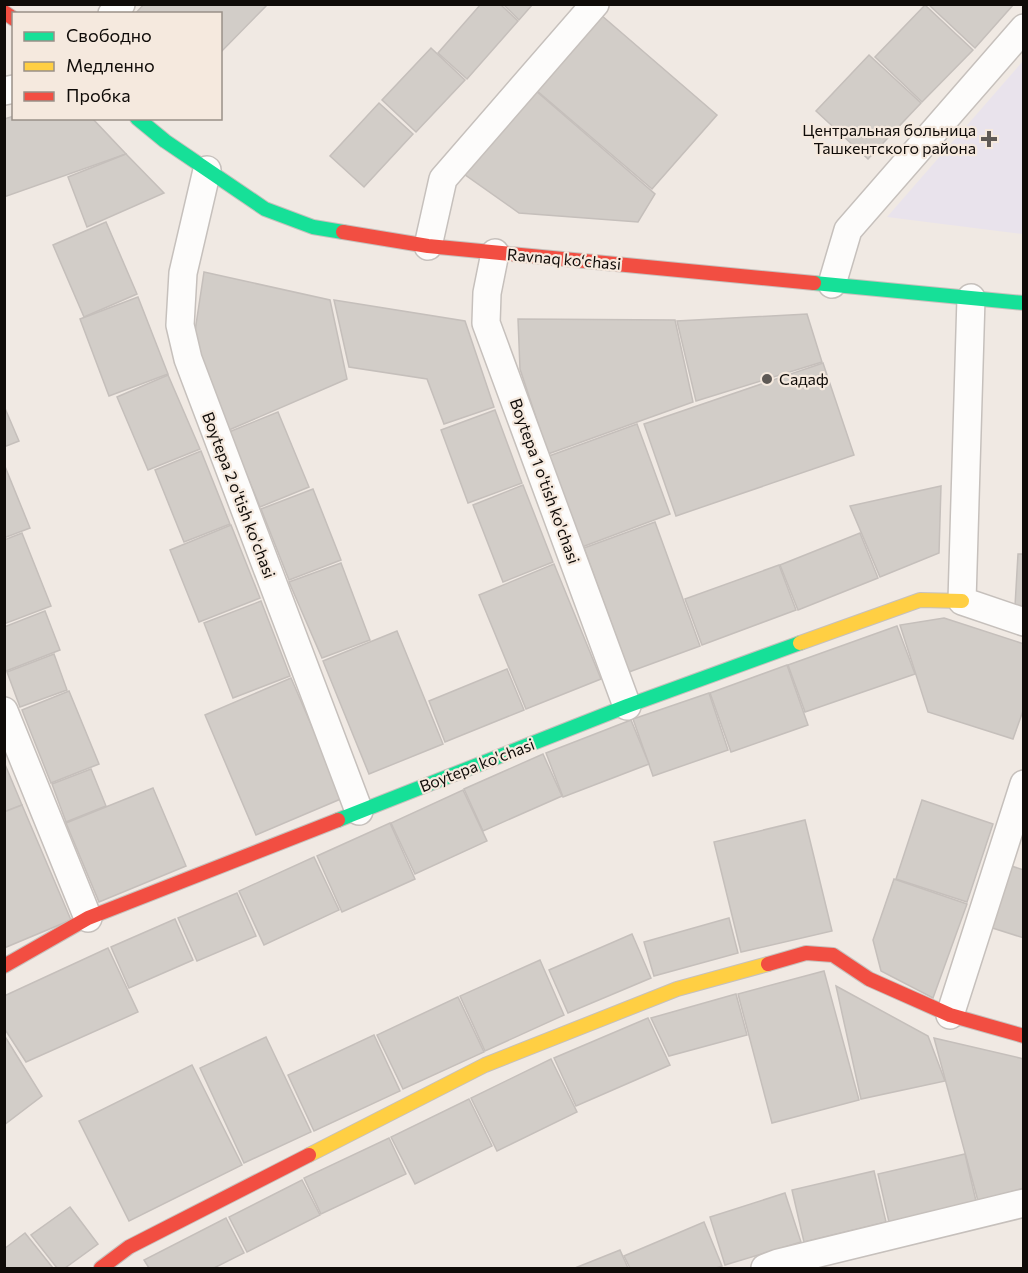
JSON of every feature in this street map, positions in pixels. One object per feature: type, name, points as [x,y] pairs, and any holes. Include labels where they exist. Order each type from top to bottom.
[{"type":"street","points":[[428,246],[443,179],[595,4]]},
{"type":"street","points":[[832,284],[848,230],[1023,27]]},
{"type":"street","name":"Ravnaq ko‘chasi","points":[[139,120],[165,141],[265,209],[313,227],[428,246],[1023,303]]},
{"type":"street","name":"Boytepa 2 o'tish ko'chasi","points":[[207,170],[183,273],[180,325],[188,359],[359,811]]},
{"type":"street","name":"Boytepa 1 o'tish ko'chasi","points":[[495,253],[487,293],[486,322],[627,706]]},
{"type":"street","points":[[971,298],[962,601],[1023,622]]},
{"type":"street","name":"Boytepa ko'chasi","points":[[4,966],[88,918],[627,706],[920,600],[962,601]]},
{"type":"street","points":[[4,711],[88,918]]},
{"type":"street","points":[[950,1015],[1023,784]]},
{"type":"street","points":[[101,1269],[129,1247],[485,1065],[677,989],[806,953],[833,955],[869,979],[950,1015],[1023,1036]]},
{"type":"street","points":[[765,1269],[778,1263],[1023,1203]]},
{"type":"shaded area","name":"Центральная больница Ташкентского района","points":[[1023,61],[1023,234],[887,217]]},
{"type":"building","points":[[144,4],[265,4],[266,6],[222,51],[222,12],[137,12]]},
{"type":"building","points":[[481,4],[500,4],[518,21],[467,79],[438,53]]},
{"type":"building","points":[[503,4],[533,4],[519,20]]},
{"type":"building","points":[[928,4],[1014,4],[975,48]]},
{"type":"building","points":[[925,5],[973,50],[922,102],[875,57]]},
{"type":"building","points":[[601,15],[717,115],[652,189],[536,90]]},
{"type":"building","points":[[431,48],[465,80],[416,132],[382,100]]},
{"type":"building","points":[[869,55],[921,103],[868,159],[816,111]]},
{"type":"building","points":[[536,91],[655,194],[638,222],[519,213],[464,174]]},
{"type":"building","points":[[379,103],[413,134],[364,187],[330,156]]},
{"type":"building","points":[[12,117],[12,120],[94,120],[126,154],[4,197],[4,119]]},
{"type":"building","points":[[126,154],[164,193],[87,227],[68,177]]},
{"type":"building","points":[[106,222],[137,294],[84,317],[53,245]]},
{"type":"building","points":[[204,272],[330,300],[347,379],[229,430],[192,351]]},
{"type":"building","points":[[138,297],[168,374],[109,396],[80,319]]},
{"type":"building","points":[[334,300],[465,321],[494,407],[444,424],[427,379],[349,367]]},
{"type":"building","points":[[807,314],[822,362],[696,401],[677,321]]},
{"type":"building","points":[[518,319],[675,320],[693,402],[548,454],[520,369]]},
{"type":"building","points":[[823,363],[854,455],[676,516],[644,424]]},
{"type":"building","points":[[168,375],[200,449],[148,470],[117,397]]},
{"type":"building","points":[[4,406],[19,441],[4,447]]},
{"type":"building","points":[[495,410],[522,483],[468,503],[441,430]]},
{"type":"building","points":[[278,412],[309,487],[260,507],[229,432]]},
{"type":"building","points":[[637,424],[670,514],[582,547],[549,456]]},
{"type":"building","points":[[201,451],[230,524],[184,542],[155,470]]},
{"type":"building","points":[[4,464],[30,528],[4,538]]},
{"type":"building","points":[[523,485],[553,562],[503,582],[473,505]]},
{"type":"building","points":[[941,486],[939,553],[880,577],[850,506]]},
{"type":"building","points":[[313,489],[341,560],[289,580],[261,509]]},
{"type":"building","points":[[655,522],[700,646],[629,672],[584,548]]},
{"type":"building","points":[[231,525],[260,598],[199,622],[170,550]]},
{"type":"building","points":[[22,533],[51,606],[4,624],[4,540]]},
{"type":"building","points":[[860,533],[878,578],[798,610],[780,565]]},
{"type":"building","points":[[1018,554],[1024,554],[1024,607],[1015,606]]},
{"type":"building","points":[[341,563],[370,640],[322,658],[289,582]]},
{"type":"building","points":[[554,564],[601,679],[526,709],[479,595]]},
{"type":"building","points":[[779,565],[796,610],[702,645],[685,599]]},
{"type":"building","points":[[261,601],[290,676],[233,698],[204,623]]},
{"type":"building","points":[[45,611],[60,650],[6,671],[4,667],[4,627]]},
{"type":"building","points":[[944,618],[1024,644],[1024,708],[1013,739],[928,712],[900,625]]},
{"type":"building","points":[[897,626],[915,674],[805,712],[788,665]]},
{"type":"building","points":[[397,631],[443,744],[369,774],[323,661]]},
{"type":"building","points":[[54,654],[67,690],[20,707],[7,672]]},
{"type":"building","points":[[787,665],[808,725],[731,752],[710,693]]},
{"type":"building","points":[[507,669],[524,710],[445,742],[429,701]]},
{"type":"building","points":[[291,678],[343,798],[256,835],[205,715]]},
{"type":"building","points":[[69,691],[99,764],[51,783],[22,710]]},
{"type":"building","points":[[709,693],[728,750],[653,776],[633,719]]},
{"type":"building","points":[[631,720],[649,764],[563,797],[546,753]]},
{"type":"building","points":[[543,754],[562,796],[483,831],[464,789]]},
{"type":"building","points":[[4,762],[22,805],[4,812]]},
{"type":"building","points":[[91,769],[106,806],[66,822],[52,784]]},
{"type":"building","points":[[153,788],[186,866],[99,902],[66,823]]},
{"type":"building","points":[[463,790],[487,841],[415,874],[391,823]]},
{"type":"building","points":[[922,800],[993,824],[967,902],[896,879]]},
{"type":"building","points":[[22,805],[71,920],[4,948],[4,812]]},
{"type":"building","points":[[805,820],[832,931],[741,952],[714,842]]},
{"type":"building","points":[[390,823],[415,879],[342,912],[317,856]]},
{"type":"building","points":[[314,857],[339,910],[264,945],[239,891]]},
{"type":"building","points":[[1005,864],[1024,870],[1024,938],[986,926]]},
{"type":"building","points":[[894,879],[967,904],[933,998],[881,971],[873,940]]},
{"type":"building","points":[[237,893],[256,936],[197,961],[178,918]]},
{"type":"building","points":[[729,918],[738,953],[654,976],[644,942]]},
{"type":"building","points":[[175,919],[193,960],[129,988],[111,947]]},
{"type":"building","points":[[632,934],[651,978],[568,1013],[549,970]]},
{"type":"building","points":[[108,948],[138,1012],[26,1062],[4,1028],[4,996]]},
{"type":"building","points":[[540,960],[564,1015],[485,1051],[460,996]]},
{"type":"building","points":[[824,971],[859,1100],[772,1123],[738,994]]},
{"type":"building","points":[[836,986],[928,1036],[945,1081],[861,1099]]},
{"type":"building","points":[[736,994],[747,1035],[669,1056],[651,1018]]},
{"type":"building","points":[[458,997],[484,1052],[403,1089],[377,1035]]},
{"type":"building","points":[[648,1018],[670,1065],[576,1106],[554,1058]]},
{"type":"building","points":[[4,1035],[42,1096],[4,1125]]},
{"type":"building","points":[[374,1035],[400,1091],[314,1131],[288,1075]]},
{"type":"building","points":[[266,1037],[311,1132],[244,1163],[200,1068]]},
{"type":"building","points":[[934,1038],[1024,1059],[1024,1188],[978,1201]]},
{"type":"building","points":[[551,1059],[577,1112],[497,1151],[471,1098]]},
{"type":"building","points":[[192,1065],[242,1165],[129,1221],[79,1121]]},
{"type":"building","points":[[469,1099],[492,1146],[415,1184],[391,1137]]},
{"type":"building","points":[[389,1138],[406,1174],[321,1214],[304,1178]]},
{"type":"building","points":[[965,1154],[976,1201],[889,1222],[878,1174]]},
{"type":"building","points":[[874,1171],[886,1222],[804,1242],[792,1190]]},
{"type":"building","points":[[302,1180],[320,1215],[247,1252],[229,1217]]},
{"type":"building","points":[[785,1193],[801,1242],[725,1265],[710,1217]]},
{"type":"building","points":[[70,1207],[98,1244],[65,1268],[57,1268],[31,1235]]},
{"type":"building","points":[[226,1218],[244,1253],[214,1268],[149,1268],[144,1260]]},
{"type":"building","points":[[704,1222],[722,1266],[716,1268],[630,1268],[624,1256]]},
{"type":"building","points":[[25,1233],[53,1268],[6,1268],[4,1266],[4,1249]]},
{"type":"building","points":[[620,1250],[628,1268],[575,1268]]},
{"type":"traffic: fast","points":[[139,120],[165,141],[265,209],[313,227],[343,232]]},
{"type":"traffic: fast","points":[[814,283],[1024,303]]},
{"type":"traffic: fast","points":[[338,820],[627,706],[800,643]]},
{"type":"traffic: slow","points":[[800,643],[920,600],[962,601]]},
{"type":"traffic: slow","points":[[309,1155],[485,1065],[677,989],[768,964]]},
{"type":"traffic: jam","points":[[4,12],[12,18]]},
{"type":"traffic: jam","points":[[343,232],[428,246],[814,283]]},
{"type":"traffic: jam","points":[[4,966],[88,918],[338,820]]},
{"type":"traffic: jam","points":[[768,964],[806,953],[833,955],[869,979],[950,1015],[1024,1036]]},
{"type":"traffic: jam","points":[[101,1268],[129,1247],[309,1155]]},
{"type":"place","name":"Центральная больница Ташкентского района","points":[[989,139]]},
{"type":"place","name":"Садаф","points":[[767,379]]}]
